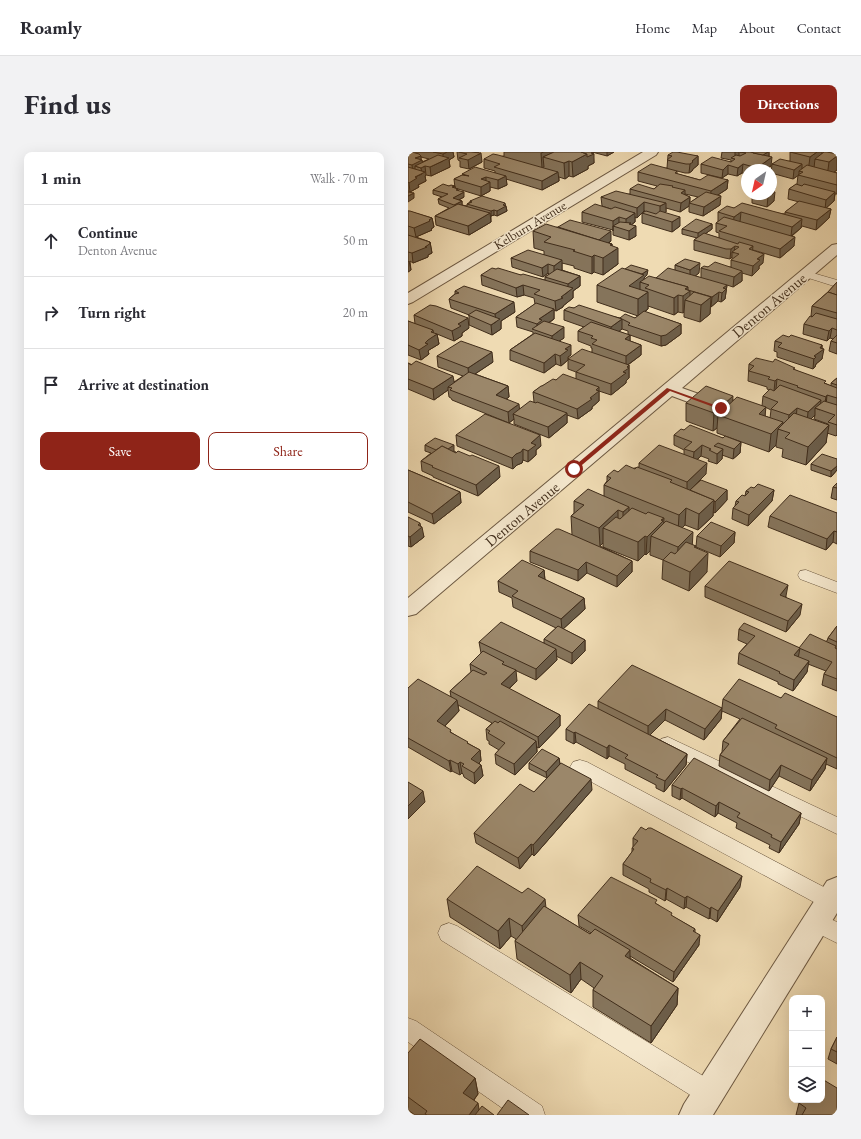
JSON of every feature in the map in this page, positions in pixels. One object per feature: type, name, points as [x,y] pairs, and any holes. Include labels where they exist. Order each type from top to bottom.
[{"type":"street","name":"Kelburn Avenue","points":[[408,298],[652,152]]},
{"type":"street","name":"Denton Avenue","points":[[408,609],[837,248]]},
{"type":"street","points":[[669,389],[734,412]]},
{"type":"street","points":[[702,1104],[830,911]]},
{"type":"lane","points":[[806,274],[837,284]]},
{"type":"lane","points":[[806,575],[837,588]]},
{"type":"lane","points":[[668,744],[837,826]]},
{"type":"lane","points":[[580,767],[830,911]]},
{"type":"lane","points":[[449,933],[702,1104]]},
{"type":"lane","points":[[408,1029],[533,1115]]},
{"type":"building","points":[[408,152],[419,154],[421,156],[415,158],[422,160],[412,165],[408,164]]},
{"type":"building","points":[[433,152],[447,152],[443,154]]},
{"type":"building","points":[[459,152],[481,153],[468,160],[459,158],[467,154]]},
{"type":"building","points":[[554,152],[581,152],[587,154],[572,162],[569,161],[564,163],[543,157]]},
{"type":"building","points":[[581,152],[593,152],[591,153],[594,154],[587,157],[587,154]]},
{"type":"building","points":[[673,152],[698,156],[690,164],[667,160],[672,156],[668,155]]},
{"type":"building","points":[[740,152],[750,152],[772,157],[762,164],[741,164],[738,168],[728,165],[723,170],[701,164],[712,157],[731,162],[735,159],[731,158],[736,155],[740,156],[746,153]]},
{"type":"building","points":[[753,152],[768,152],[763,155]]},
{"type":"building","points":[[790,152],[817,152],[810,157]]},
{"type":"building","points":[[824,152],[837,154],[837,156],[829,162],[815,159]]},
{"type":"building","points":[[493,154],[558,172],[542,181],[494,167],[500,164],[484,159]]},
{"type":"building","points":[[438,155],[449,158],[430,167],[425,166],[421,168],[415,166]]},
{"type":"building","points":[[780,159],[802,164],[794,170],[777,165],[777,164],[772,164]]},
{"type":"building","points":[[651,164],[677,171],[675,173],[700,180],[708,175],[728,180],[711,191],[638,172]]},
{"type":"building","points":[[807,165],[837,173],[837,185],[798,175],[803,172],[799,171]]},
{"type":"building","points":[[408,167],[425,172],[415,177],[417,178],[409,183]]},
{"type":"building","points":[[475,167],[506,176],[498,180],[486,177],[481,179],[490,182],[481,187],[454,179],[462,175],[469,176],[462,174]]},
{"type":"building","points":[[443,184],[455,186],[452,187],[458,189],[456,190],[464,192],[453,198],[462,201],[454,205],[438,199],[448,194],[433,190]]},
{"type":"building","points":[[638,184],[654,189],[660,184],[673,186],[672,187],[685,190],[681,193],[690,197],[681,203],[630,189]]},
{"type":"building","points":[[796,184],[802,186],[804,184],[835,192],[826,200],[789,189]]},
{"type":"building","points":[[616,191],[666,203],[660,206],[644,202],[637,208],[601,197]]},
{"type":"building","points":[[408,192],[414,193],[408,196]]},
{"type":"building","points":[[706,192],[721,196],[704,207],[689,203]]},
{"type":"building","points":[[482,196],[505,203],[503,205],[506,206],[497,211],[491,211],[467,204],[472,202],[470,201]]},
{"type":"building","points":[[799,201],[831,209],[817,220],[785,212]]},
{"type":"building","points":[[742,203],[802,219],[792,227],[741,212],[734,217],[718,212],[727,206],[734,208]]},
{"type":"building","points":[[458,204],[490,213],[468,226],[435,216]]},
{"type":"building","points":[[595,204],[611,209],[615,207],[635,213],[626,219],[619,217],[613,221],[582,212]]},
{"type":"building","points":[[408,211],[432,218],[429,220],[430,221],[414,228],[408,226]]},
{"type":"building","points":[[646,211],[656,214],[660,211],[680,217],[672,222],[642,213]]},
{"type":"building","points":[[724,217],[795,237],[780,249],[719,231],[727,226],[716,223]]},
{"type":"building","points":[[696,219],[712,224],[698,233],[682,229]]},
{"type":"building","points":[[570,220],[611,231],[599,240],[558,227]]},
{"type":"building","points":[[620,222],[631,223],[629,224],[636,226],[629,231],[613,226]]},
{"type":"building","points":[[546,224],[612,244],[610,245],[618,248],[603,258],[594,255],[592,257],[573,251],[575,250],[544,242],[551,237],[533,231]]},
{"type":"building","points":[[704,233],[738,244],[739,242],[753,246],[749,249],[764,254],[757,259],[760,260],[753,266],[731,260],[739,254],[732,252],[739,247],[735,246],[731,249],[726,249],[694,240]]},
{"type":"building","points":[[408,235],[431,243],[425,247],[427,247],[412,253],[408,252]]},
{"type":"building","points":[[528,250],[562,260],[554,266],[548,264],[542,268],[511,258]]},
{"type":"building","points":[[685,259],[700,263],[690,270],[675,265]]},
{"type":"building","points":[[715,262],[742,271],[734,277],[701,268],[704,266],[708,267]]},
{"type":"building","points":[[631,265],[648,270],[642,274],[625,269]]},
{"type":"building","points":[[492,268],[498,268],[521,275],[523,274],[573,288],[561,297],[563,298],[555,301],[534,294],[540,290],[523,285],[516,288],[481,275]]},
{"type":"building","points":[[622,268],[644,275],[629,286],[648,292],[638,299],[597,285]]},
{"type":"building","points":[[668,268],[727,285],[723,288],[726,289],[722,293],[719,292],[712,297],[688,290],[688,287],[656,278]]},
{"type":"building","points":[[557,269],[580,276],[568,284],[545,277]]},
{"type":"building","points":[[649,276],[688,287],[685,289],[690,291],[683,296],[678,295],[674,298],[645,288],[649,285],[640,282]]},
{"type":"building","points":[[837,282],[837,295],[828,292]]},
{"type":"building","points":[[464,286],[514,302],[495,314],[449,299],[455,294],[459,293],[455,291]]},
{"type":"building","points":[[694,292],[711,297],[701,305],[685,300]]},
{"type":"building","points":[[828,292],[837,295],[837,313],[812,306]]},
{"type":"building","points":[[536,303],[554,309],[539,319],[542,320],[537,324],[516,317]]},
{"type":"building","points":[[430,305],[468,318],[458,324],[461,326],[452,331],[414,315]]},
{"type":"building","points":[[579,305],[622,319],[611,327],[564,310],[569,307],[574,308]]},
{"type":"building","points":[[476,310],[500,319],[491,325],[468,315]]},
{"type":"building","points":[[644,311],[681,324],[666,335],[661,336],[628,325],[630,323],[620,318],[625,314],[635,318]]},
{"type":"building","points":[[816,313],[837,319],[837,330],[832,328],[829,331],[804,324],[810,316],[812,317]]},
{"type":"building","points":[[408,321],[433,330],[431,332],[437,334],[425,343],[428,344],[419,350],[408,345]]},
{"type":"building","points":[[544,321],[564,327],[552,336],[532,329]]},
{"type":"building","points":[[591,322],[630,335],[625,339],[641,345],[626,356],[592,344],[597,340],[591,338],[593,336],[578,331]]},
{"type":"building","points":[[535,333],[571,345],[565,349],[568,350],[560,356],[555,354],[544,363],[510,350]]},
{"type":"building","points":[[783,335],[789,337],[791,335],[822,345],[820,348],[824,349],[814,356],[816,357],[814,359],[778,347],[782,343],[775,341]]},
{"type":"building","points":[[837,335],[837,343],[831,341]]},
{"type":"building","points":[[461,341],[492,352],[468,368],[437,356]]},
{"type":"building","points":[[582,349],[629,365],[627,367],[629,368],[623,372],[626,373],[611,384],[576,372],[585,365],[568,359]]},
{"type":"building","points":[[756,358],[773,362],[775,359],[795,368],[793,369],[826,381],[824,383],[837,388],[837,398],[827,395],[826,397],[777,379],[775,381],[768,379],[770,377],[749,371],[754,366],[749,364]]},
{"type":"building","points":[[416,361],[453,376],[433,389],[408,379],[408,363],[411,365]]},
{"type":"building","points":[[469,372],[508,386],[496,395],[519,404],[508,412],[450,390],[452,388],[448,387]]},
{"type":"building","points":[[563,374],[599,387],[596,390],[599,391],[590,398],[592,399],[577,409],[533,392],[553,379],[556,380]]},
{"type":"building","points":[[837,378],[837,385],[831,383]]},
{"type":"building","points":[[780,385],[821,400],[808,412],[797,408],[789,415],[771,409],[778,402],[763,396],[770,389],[774,391]]},
{"type":"building","points":[[706,386],[733,396],[714,413],[686,403]]},
{"type":"building","points":[[737,397],[766,407],[759,414],[783,422],[771,434],[718,415]]},
{"type":"building","points":[[530,401],[537,402],[567,413],[548,427],[513,414]]},
{"type":"building","points":[[824,401],[837,405],[837,425],[828,422],[835,415],[815,408]]},
{"type":"building","points":[[794,413],[829,425],[808,447],[785,438],[790,433],[778,429]]},
{"type":"building","points":[[485,414],[540,435],[531,443],[536,445],[528,451],[523,449],[512,458],[456,435]]},
{"type":"building","points":[[690,425],[723,438],[725,436],[741,442],[734,449],[718,443],[714,446],[723,449],[717,454],[709,450],[711,449],[702,445],[694,452],[684,449],[692,442],[674,435],[681,429],[684,430]]},
{"type":"building","points":[[435,438],[454,445],[448,449],[442,446],[436,450],[425,445]]},
{"type":"building","points":[[659,445],[707,463],[687,482],[639,463]]},
{"type":"building","points":[[442,446],[456,453],[458,451],[470,456],[472,455],[499,466],[476,485],[421,461]]},
{"type":"building","points":[[822,454],[837,459],[837,466],[831,471],[811,464]]},
{"type":"building","points":[[626,465],[635,469],[637,467],[672,480],[670,482],[714,500],[699,514],[686,508],[679,515],[604,485],[611,478],[607,476],[614,470],[618,472]]},
{"type":"building","points":[[408,470],[460,492],[432,514],[408,502]]},
{"type":"building","points":[[701,480],[727,490],[715,502],[714,500],[690,490]]},
{"type":"building","points":[[758,484],[774,490],[749,515],[733,508],[739,502],[736,501],[742,495],[745,496],[749,492],[746,491],[751,487],[754,488]]},
{"type":"building","points":[[588,489],[629,507],[623,512],[618,510],[599,528],[571,516],[584,505],[574,501]]},
{"type":"building","points":[[790,495],[837,513],[837,532],[834,531],[827,539],[770,516]]},
{"type":"building","points":[[632,508],[646,514],[648,512],[664,518],[661,520],[663,521],[647,537],[645,536],[638,542],[603,528],[616,517],[620,519]]},
{"type":"building","points":[[408,517],[420,523],[418,525],[422,527],[410,537],[408,536]]},
{"type":"building","points":[[666,521],[693,532],[678,547],[651,536]]},
{"type":"building","points":[[711,522],[735,532],[721,546],[697,536]]},
{"type":"building","points":[[556,529],[632,561],[617,576],[586,562],[578,570],[530,551]]},
{"type":"building","points":[[686,542],[708,553],[690,572],[663,560],[671,552],[675,554]]},
{"type":"building","points":[[522,560],[544,570],[538,576],[584,598],[561,619],[512,596],[518,591],[498,581]]},
{"type":"building","points":[[729,561],[788,585],[780,595],[802,604],[788,621],[705,586]]},
{"type":"building","points":[[501,622],[556,649],[536,669],[479,642]]},
{"type":"building","points":[[744,623],[800,648],[794,655],[809,661],[794,680],[739,653],[755,636],[739,629]]},
{"type":"building","points":[[558,626],[585,640],[572,653],[544,639]]},
{"type":"building","points":[[837,626],[837,642],[828,638]]},
{"type":"building","points":[[810,634],[836,646],[837,679],[824,674],[832,662],[799,648]]},
{"type":"building","points":[[483,651],[504,662],[502,664],[516,670],[501,684],[560,715],[538,737],[450,691],[473,670],[484,675],[487,673],[470,664]]},
{"type":"building","points":[[632,665],[722,708],[705,729],[666,709],[648,726],[598,701]]},
{"type":"building","points":[[418,679],[457,700],[437,721],[451,730],[450,732],[480,750],[471,759],[481,765],[474,773],[462,766],[464,764],[449,761],[408,738],[408,688]]},
{"type":"building","points":[[739,679],[781,698],[785,693],[837,717],[837,758],[775,728],[777,725],[723,699]]},
{"type":"building","points":[[589,704],[687,754],[665,781],[656,777],[658,775],[625,758],[628,755],[609,745],[607,748],[566,729]]},
{"type":"building","points":[[742,718],[827,758],[812,780],[781,765],[770,780],[720,755],[729,744],[723,741]]},
{"type":"building","points":[[495,721],[498,723],[500,721],[536,741],[514,764],[495,754],[505,743],[488,733],[490,731],[486,729]]},
{"type":"building","points":[[542,749],[559,758],[546,772],[529,763]]},
{"type":"building","points":[[694,758],[801,813],[781,842],[771,837],[772,835],[737,817],[740,813],[719,802],[716,806],[682,788],[681,789],[672,785]]},
{"type":"building","points":[[561,763],[591,779],[533,845],[531,844],[518,858],[474,833],[520,784],[534,792]]},
{"type":"building","points":[[408,782],[423,791],[408,806]]},
{"type":"building","points":[[641,827],[646,830],[651,828],[742,876],[718,911],[711,907],[710,909],[687,896],[685,898],[667,888],[666,890],[650,882],[651,879],[623,864],[634,849],[632,848],[638,841],[633,838]]},
{"type":"building","points":[[477,866],[522,893],[528,888],[545,899],[522,926],[509,918],[498,931],[447,899]]},
{"type":"building","points":[[611,877],[657,900],[655,903],[672,913],[671,915],[695,929],[693,931],[700,935],[674,972],[578,915]]},
{"type":"building","points":[[544,906],[590,934],[595,929],[630,950],[625,956],[678,988],[651,1026],[593,990],[603,976],[580,962],[570,975],[515,941]]},
{"type":"building","points":[[837,1037],[837,1052],[831,1049]]},
{"type":"building","points":[[420,1039],[475,1078],[463,1093],[478,1103],[469,1115],[427,1115],[425,1114],[427,1111],[408,1097],[408,1053]]},
{"type":"building","points":[[825,1081],[837,1088],[837,1115],[802,1115],[806,1108],[799,1103],[825,1103]]},
{"type":"building","points":[[508,1100],[529,1115],[497,1115]]},
{"type":"building","points":[[482,1106],[494,1115],[475,1115]]},
{"type":"route","points":[[574,469],[669,389],[721,408]]}]
